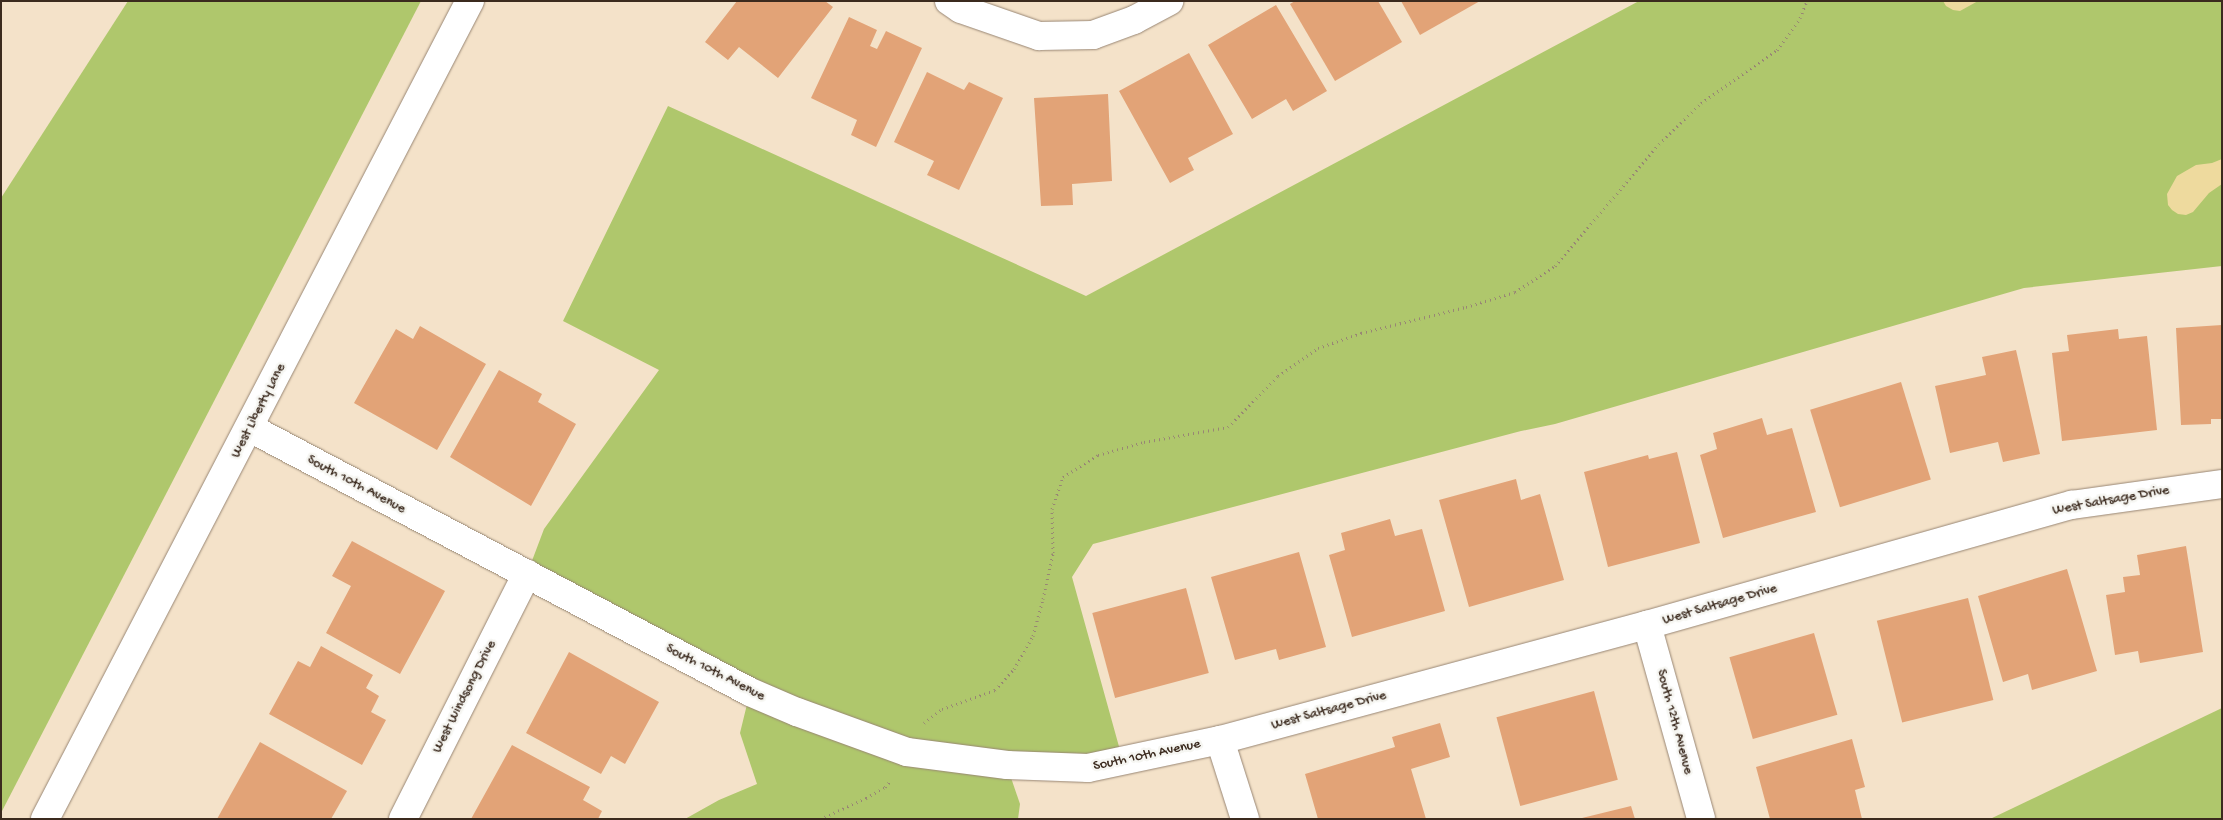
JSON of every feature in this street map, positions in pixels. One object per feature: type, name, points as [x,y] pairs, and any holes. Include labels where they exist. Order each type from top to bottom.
[{"type":"street","name":"West Liberty Lane","points":[[45,819],[250,428],[470,1]]},
{"type":"street","points":[[949,1],[961,9],[1039,36],[1093,35],[1134,20],[1169,1]]},
{"type":"street","name":"South 10th Avenue","points":[[250,428],[750,692],[797,712],[906,752],[1007,765],[1088,768],[1220,740]]},
{"type":"street","name":"West Saltsage Drive","points":[[1220,740],[1648,625],[2072,505],[2222,484]]},
{"type":"street","name":"West Windsong Drive","points":[[403,819],[527,574]]},
{"type":"street","name":"South 12th Avenue","points":[[1648,625],[1701,819]]},
{"type":"street","points":[[1220,740],[1245,819]]},
{"type":"path","points":[[820,819],[885,787],[896,772],[924,721],[942,709],[995,690],[1014,669],[1032,636],[1043,599],[1053,553],[1052,509],[1063,477],[1098,455],[1144,442],[1228,427],[1278,376],[1318,348],[1361,333],[1466,307],[1515,292],[1555,266],[1659,144],[1701,103],[1776,50],[1800,18],[1807,1]]},
{"type":"green space","points":[[128,1],[421,1],[1,813],[1,198]]},
{"type":"green space","points":[[1639,1],[2222,1],[2222,266],[2024,288],[1555,424],[1521,431],[1093,544],[1072,577],[1123,761],[1007,766],[1020,804],[1018,819],[685,819],[719,800],[757,784],[740,733],[750,692],[527,574],[544,529],[659,370],[563,321],[668,106],[1086,296]]},
{"type":"green space","points":[[2222,708],[2222,819],[1990,819]]},
{"type":"sand","points":[[1943,1],[1978,1],[1960,11],[1946,6]]},
{"type":"sand","points":[[2222,159],[2222,184],[2209,193],[2193,212],[2186,215],[2178,214],[2172,210],[2168,205],[2167,194],[2177,176],[2196,165],[2212,163]]},
{"type":"building","points":[[737,1],[825,1],[833,7],[778,78],[739,47],[728,60],[705,42]]},
{"type":"building","points":[[1295,1],[1378,1],[1402,42],[1335,81],[1290,4]]},
{"type":"building","points":[[1401,1],[1480,1],[1420,35]]},
{"type":"building","points":[[1276,5],[1327,91],[1293,111],[1286,99],[1252,119],[1208,45]]},
{"type":"building","points":[[849,17],[877,30],[870,46],[877,49],[886,31],[922,48],[876,147],[851,135],[857,120],[811,98]]},
{"type":"building","points":[[1189,53],[1233,134],[1188,158],[1194,170],[1170,183],[1119,91]]},
{"type":"building","points":[[927,72],[964,90],[969,82],[1003,98],[959,190],[927,175],[934,161],[894,142]]},
{"type":"building","points":[[1108,94],[1112,181],[1072,184],[1073,205],[1041,206],[1034,98]]},
{"type":"building","points":[[2222,325],[2222,419],[2211,419],[2211,424],[2181,425],[2176,328]]},
{"type":"building","points":[[420,326],[486,364],[437,450],[354,403],[396,329],[413,339]]},
{"type":"building","points":[[2118,329],[2119,339],[2147,336],[2157,430],[2062,441],[2052,353],[2069,351],[2067,335]]},
{"type":"building","points":[[2016,350],[2040,454],[2003,462],[1998,442],[1950,453],[1935,386],[1986,375],[1982,357]]},
{"type":"building","points":[[499,370],[542,394],[538,402],[576,424],[531,506],[450,457]]},
{"type":"building","points":[[1901,382],[1931,480],[1840,507],[1810,410]]},
{"type":"building","points":[[1762,418],[1767,435],[1792,428],[1816,512],[1723,538],[1700,455],[1717,449],[1713,433]]},
{"type":"building","points":[[1677,452],[1700,543],[1608,567],[1584,472],[1648,455],[1649,459]]},
{"type":"building","points":[[1516,479],[1521,500],[1540,494],[1564,580],[1469,607],[1439,500]]},
{"type":"building","points":[[1390,519],[1395,536],[1422,529],[1445,611],[1352,637],[1329,555],[1345,550],[1341,533]]},
{"type":"building","points":[[352,541],[445,591],[400,674],[326,633],[351,586],[332,576]]},
{"type":"building","points":[[2186,546],[2203,652],[2140,663],[2138,651],[2115,655],[2106,595],[2125,592],[2123,577],[2140,575],[2137,555]]},
{"type":"building","points":[[1299,552],[1326,647],[1279,660],[1276,649],[1235,660],[1211,577]]},
{"type":"building","points":[[2067,569],[2097,671],[2032,690],[2028,674],[2003,682],[1978,596]]},
{"type":"building","points":[[1186,588],[1209,673],[1115,698],[1092,613]]},
{"type":"building","points":[[1968,598],[1993,700],[1902,723],[1877,621]]},
{"type":"building","points":[[1814,633],[1837,715],[1753,739],[1729,657]]},
{"type":"building","points":[[321,646],[373,675],[366,688],[379,696],[371,712],[386,720],[362,765],[269,714],[298,661],[310,667]]},
{"type":"building","points":[[569,652],[659,702],[625,764],[611,756],[601,774],[526,733]]},
{"type":"building","points":[[1594,691],[1618,780],[1520,806],[1496,717]]},
{"type":"building","points":[[1440,723],[1450,757],[1411,769],[1426,819],[1318,819],[1305,774],[1395,747],[1392,737]]},
{"type":"building","points":[[1852,739],[1865,787],[1855,790],[1862,819],[1770,819],[1756,767]]},
{"type":"building","points":[[260,742],[347,791],[331,819],[217,819]]},
{"type":"building","points":[[512,745],[590,787],[583,800],[602,811],[598,819],[471,819]]},
{"type":"building","points":[[1631,806],[1635,819],[1582,819],[1582,818]]}]
